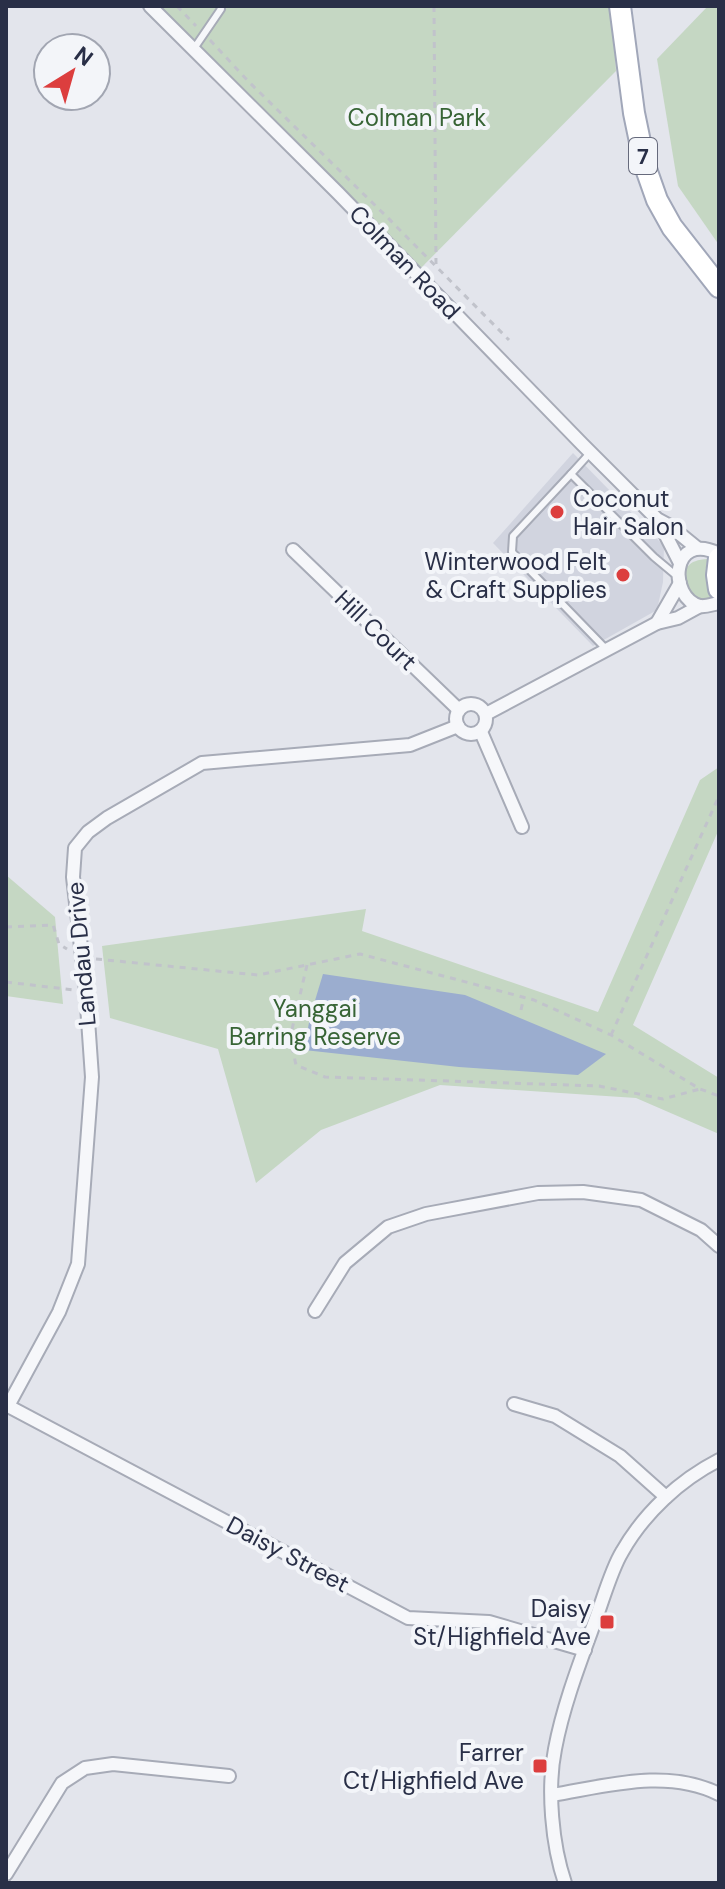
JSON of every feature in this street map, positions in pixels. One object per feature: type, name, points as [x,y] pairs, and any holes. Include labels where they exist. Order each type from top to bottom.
[{"type":"main road","name":"7","points":[[620,6],[634,113],[645,166],[657,200],[672,227],[719,287]]},
{"type":"main road","points":[[719,556],[719,589]]},
{"type":"street","name":"Colman Road","points":[[150,6],[590,453],[657,519],[697,548]]},
{"type":"street","name":"Colman Road","points":[[657,519],[686,597],[700,606]]},
{"type":"street","points":[[657,623],[686,553],[697,548],[709,549],[719,556]]},
{"type":"street","name":"Hill Court","points":[[293,550],[459,710]]},
{"type":"street","points":[[486,714],[657,623],[678,618],[700,606],[719,603]]},
{"type":"street","points":[[467,704],[480,706],[486,714],[486,724],[481,732],[465,733],[458,726],[456,718],[459,710],[467,704]]},
{"type":"street","name":"Landau Drive","points":[[7,1406],[59,1312],[78,1264],[92,1077],[73,877],[75,848],[88,832],[107,818],[202,763],[410,745],[458,726]]},
{"type":"street","points":[[481,732],[522,827]]},
{"type":"street","points":[[315,1311],[345,1263],[388,1227],[426,1214],[538,1193],[583,1192],[641,1200],[701,1230],[719,1246]]},
{"type":"street","points":[[514,1404],[555,1416],[620,1456],[666,1497]]},
{"type":"street","name":"Daisy Street","points":[[7,1406],[408,1618],[489,1622],[585,1650]]},
{"type":"street","points":[[565,1883],[554,1841],[554,1752],[585,1650],[621,1553],[666,1497],[698,1471],[719,1460]]},
{"type":"street","points":[[6,1874],[62,1783],[85,1768],[113,1764],[229,1776]]},
{"type":"street","points":[[552,1795],[666,1779],[705,1787],[719,1794]]},
{"type":"lane","points":[[193,50],[222,7]]},
{"type":"lane","points":[[590,453],[513,536],[512,552],[607,650]]},
{"type":"lane","points":[[571,474],[654,557],[679,574]]},
{"type":"path","points":[[177,6],[248,81],[509,340]]},
{"type":"path","points":[[434,6],[436,267]]},
{"type":"path","points":[[611,1035],[719,796]]},
{"type":"path","points":[[6,927],[53,925],[59,944],[81,957],[258,975],[360,954],[534,1000],[611,1035],[700,1089],[719,1096]]},
{"type":"path","points":[[307,965],[290,1038],[296,1065],[325,1077],[599,1086],[663,1099],[700,1089]]},
{"type":"path","points":[[6,982],[86,991]]},
{"type":"path","points":[[521,1010],[524,997]]},
{"type":"shaded area","points":[[573,453],[664,546],[663,582],[657,610],[593,646],[493,543]]},
{"type":"green space","name":"Colman Park","points":[[150,6],[612,6],[616,71],[416,273]]},
{"type":"green space","points":[[708,6],[719,6],[719,245],[678,186],[657,59]]},
{"type":"green space","points":[[708,559],[706,578],[713,596],[706,601],[694,597],[683,587],[688,566],[695,561]]},
{"type":"green space","name":"Yanggai Barring Reserve","points":[[719,767],[719,829],[633,1025],[719,1078],[719,1134],[636,1098],[440,1085],[321,1130],[256,1183],[218,1049],[110,1018],[102,946],[366,909],[362,931],[598,1012],[700,780]]},
{"type":"green space","points":[[6,875],[55,917],[63,1004],[6,996]]},
{"type":"water","points":[[323,974],[465,995],[606,1054],[578,1075],[459,1067],[304,1050]]},
{"type":"place","name":"Coconut Hair Salon","points":[[557,512]]},
{"type":"place","name":"Winterwood Felt & Craft Supplies","points":[[623,575]]},
{"type":"place","name":"Daisy St/Highfield Ave","points":[[607,1622]]},
{"type":"place","name":"Farrer Ct/Highfield Ave","points":[[540,1766]]}]
